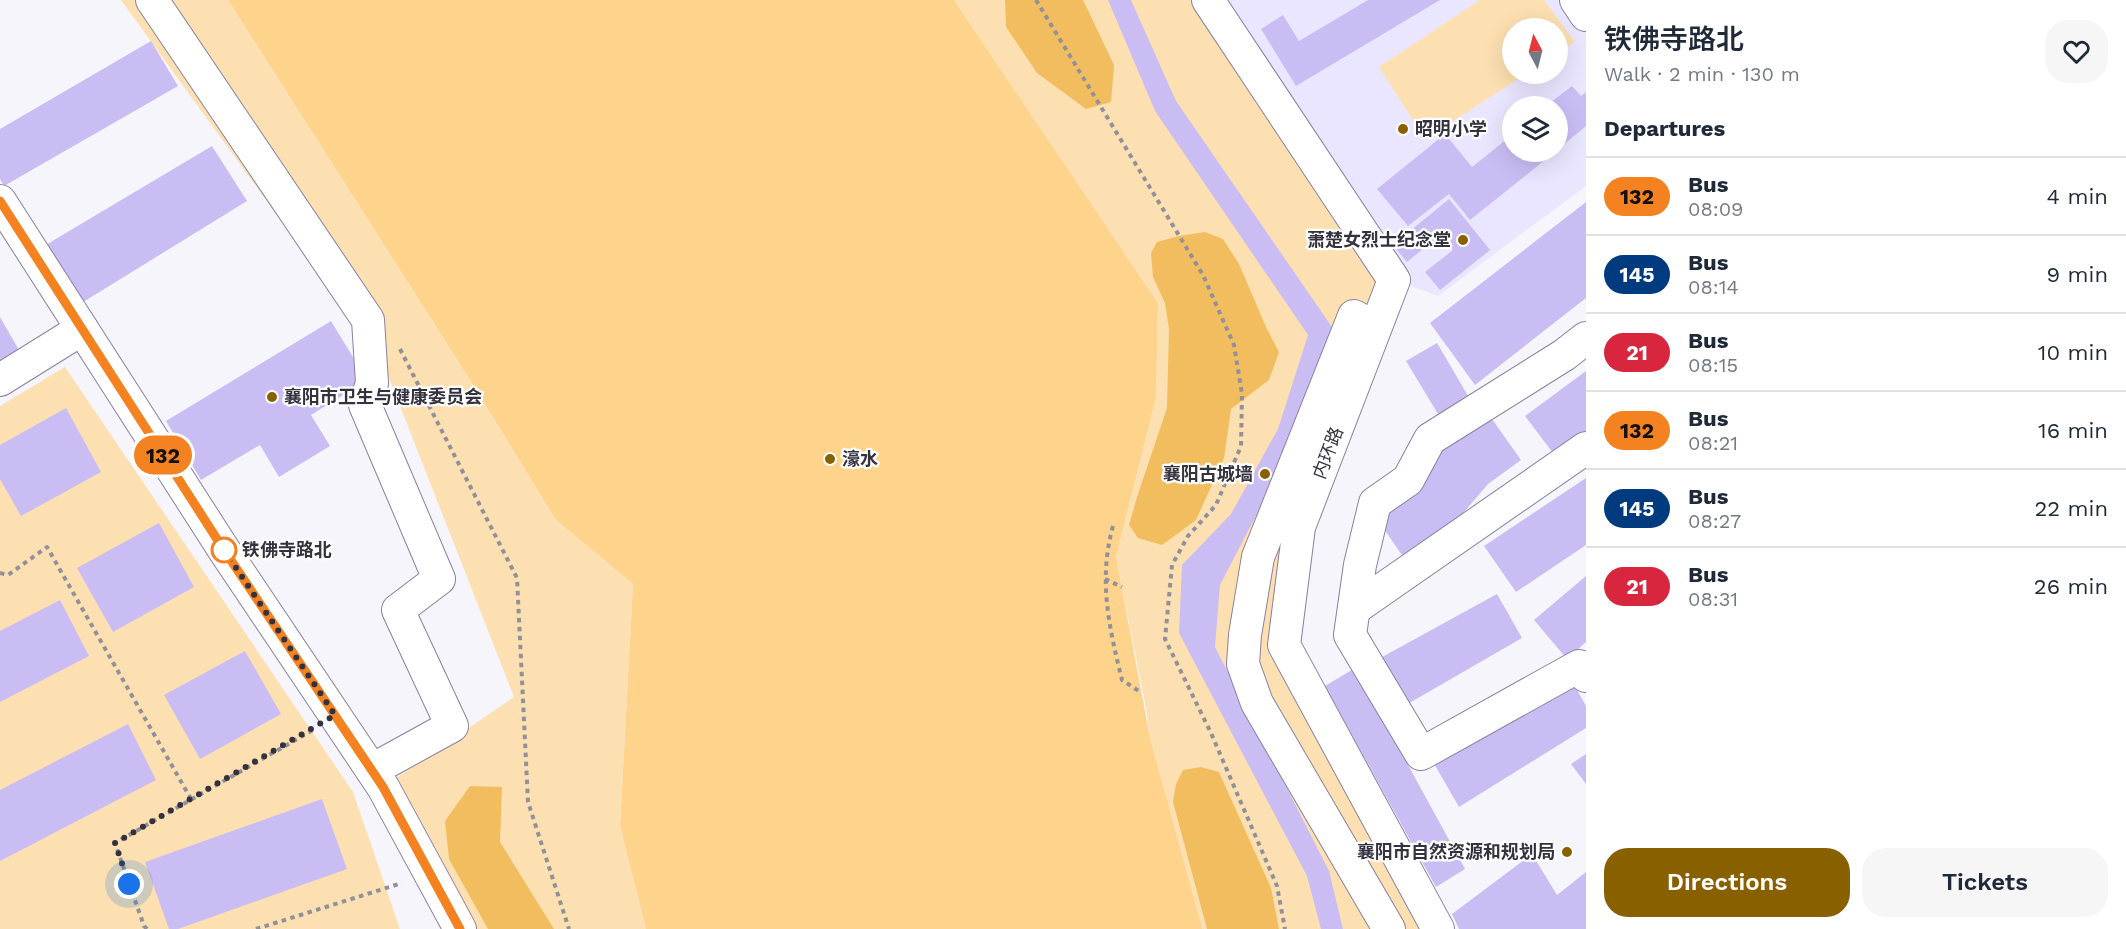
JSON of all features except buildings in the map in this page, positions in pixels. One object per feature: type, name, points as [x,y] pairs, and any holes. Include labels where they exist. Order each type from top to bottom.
[{"type":"street","points":[[152,0],[368,320],[372,383],[365,405],[439,579],[398,610],[452,726],[372,770]]},
{"type":"street","name":"内环路","points":[[1208,0],[1394,280],[1299,527],[1284,645],[1438,929]]},
{"type":"street","points":[[1576,0],[1586,15]]},
{"type":"street","points":[[0,201],[224,550],[383,787],[449,926]]},
{"type":"street","points":[[1375,328],[1354,316],[1258,557],[1245,635],[1243,664],[1257,703],[1389,929]]},
{"type":"street","points":[[0,380],[82,329]]},
{"type":"street","points":[[1586,338],[1564,355],[1430,439],[1408,480],[1375,504],[1360,565],[1350,635],[1421,754],[1579,666],[1586,676]]},
{"type":"street","points":[[1354,609],[1586,448]]},
{"type":"path","points":[[1036,0],[1203,275],[1234,345],[1242,394],[1241,446],[1216,505],[1188,536],[1172,565],[1165,639],[1211,733],[1277,886],[1285,929]]},
{"type":"path","points":[[1113,526],[1104,579],[1112,637],[1122,680],[1142,693]]},
{"type":"path","points":[[0,573],[8,574],[47,547],[191,799]]},
{"type":"path","points":[[1104,579],[1122,587]]},
{"type":"path","points":[[147,929],[115,843],[335,715]]},
{"type":"path","points":[[256,929],[412,880]]},
{"type":"shaded area","points":[[121,0],[228,0],[467,375],[556,520],[633,584],[620,826],[646,929],[460,929],[383,787],[514,697],[382,360]]},
{"type":"shaded area","name":"濠水","points":[[228,0],[954,0],[1158,303],[1156,398],[1116,557],[1150,738],[1202,929],[646,929],[620,826],[633,584],[556,520],[467,375]]},
{"type":"shaded area","points":[[954,0],[1208,0],[1394,280],[1299,527],[1284,645],[1438,929],[1201,929],[1150,738],[1116,557],[1156,398],[1158,303]]},
{"type":"shaded area","points":[[1005,0],[1083,0],[1114,65],[1111,102],[1086,109],[1037,73],[1006,27]]},
{"type":"shaded area","name":"昭明小学","points":[[1208,0],[1576,0],[1586,15],[1586,186],[1438,296],[1394,280]]},
{"type":"shaded area","points":[[1480,0],[1544,0],[1557,18],[1502,18],[1502,84],[1510,84],[1425,139],[1379,67]]},
{"type":"shaded area","points":[[1568,33],[1575,42],[1568,47]]},
{"type":"shaded area","points":[[1205,232],[1223,239],[1239,264],[1279,352],[1269,380],[1231,409],[1224,458],[1196,520],[1162,545],[1138,538],[1129,525],[1167,408],[1169,329],[1165,303],[1153,277],[1151,253],[1157,242]]},
{"type":"shaded area","points":[[65,367],[353,792],[400,929],[0,929],[0,406]]},
{"type":"shaded area","points":[[1201,767],[1219,772],[1271,888],[1279,929],[1207,929],[1173,802],[1176,784],[1183,770]]},
{"type":"shaded area","points":[[470,786],[502,787],[500,842],[554,929],[488,929],[449,859],[445,821]]},
{"type":"bus line","name":"132","points":[[0,201],[224,550],[383,787],[460,929]]},
{"type":"place","name":"昭明小学","points":[[1403,129]]},
{"type":"place","name":"萧楚女烈士纪念堂","points":[[1463,240]]},
{"type":"place","name":"襄阳市卫生与健康委员会","points":[[272,397]]},
{"type":"place","name":"濠水","points":[[830,459]]},
{"type":"place","name":"襄阳古城墙","points":[[1265,474]]},
{"type":"place","name":"铁佛寺路北","points":[[224,550]]},
{"type":"place","name":"襄阳市自然资源和规划局","points":[[1567,852]]},
{"type":"route","points":[[129,884],[115,843],[327,722],[335,715],[224,550]]}]
